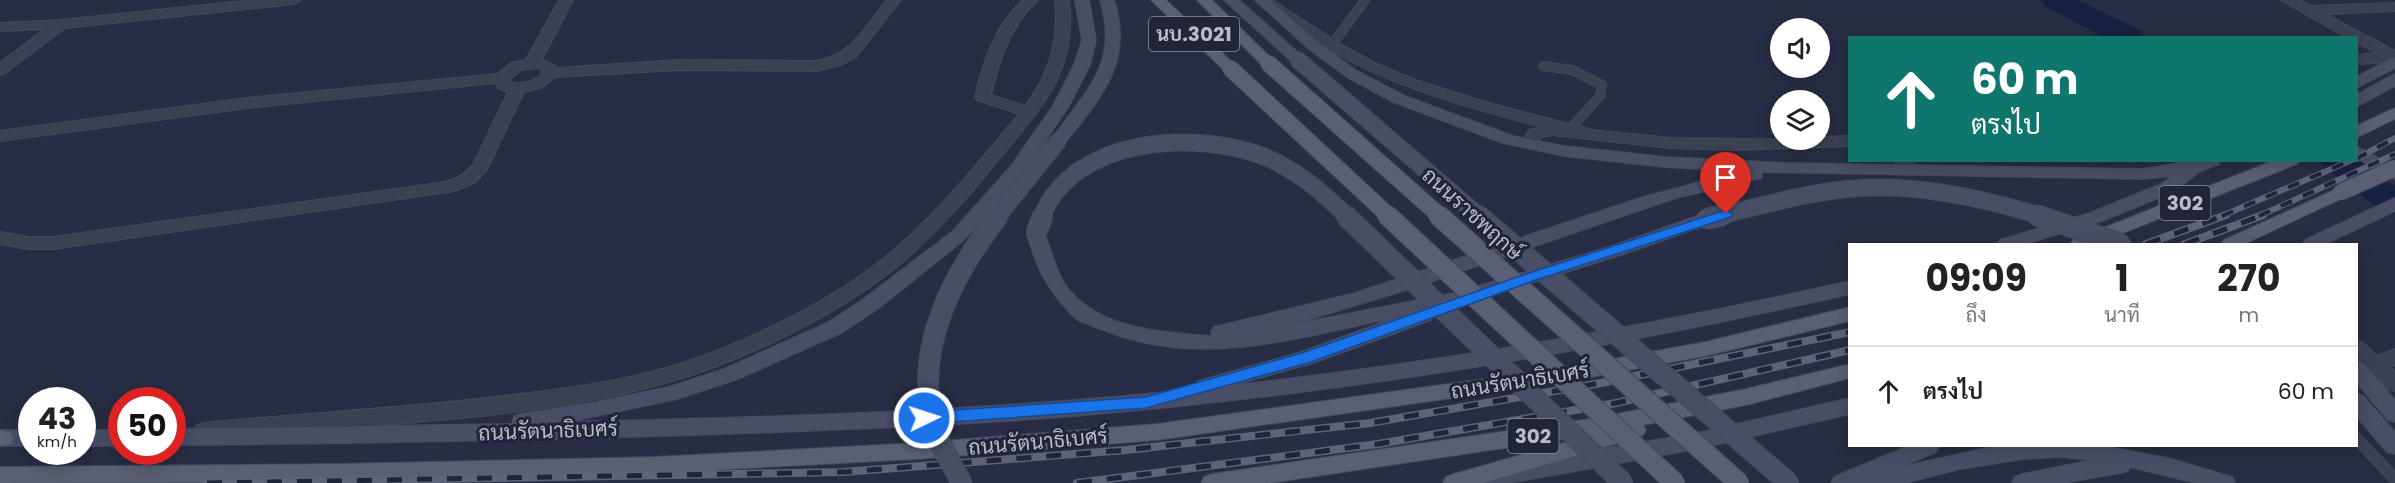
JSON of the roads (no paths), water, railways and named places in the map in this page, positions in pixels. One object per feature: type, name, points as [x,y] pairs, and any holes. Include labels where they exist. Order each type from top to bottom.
[{"type":"main road","points":[[388,436],[529,421],[670,394],[731,374],[836,327],[872,303],[959,235],[1017,170],[1061,106],[1082,65],[1089,39],[1082,0]]},
{"type":"main road","points":[[962,483],[936,433],[929,400],[928,361],[936,324],[951,288],[971,250],[1102,82],[1112,55],[1116,30],[1107,0]]},
{"type":"main road","name":"นบ.3021","points":[[1158,0],[1675,483]]},
{"type":"main road","name":"ถนนราชพฤกษ์","points":[[1204,0],[1268,63],[1739,483]]},
{"type":"main road","points":[[1231,0],[1789,483]]},
{"type":"main road","points":[[1263,0],[1315,47],[1352,74],[1399,99],[1509,140],[1564,151],[1665,162],[1784,168],[1906,165],[2143,174],[2193,168]]},
{"type":"main road","points":[[2358,82],[2394,58]]},
{"type":"main road","points":[[2358,101],[2395,79]]},
{"type":"main road","points":[[2358,132],[2395,112]]},
{"type":"main road","points":[[1531,277],[1456,299],[1257,339],[1210,343],[1156,339],[1122,330],[1082,314],[1058,288],[1044,263],[1036,234],[1043,209],[1056,190],[1078,172],[1110,153],[1145,144],[1182,140],[1220,145],[1255,155],[1287,168],[1329,199],[1623,483]]},
{"type":"main road","points":[[2358,152],[2395,174]]},
{"type":"main road","name":"302","points":[[2009,243],[2096,217],[2167,188],[2193,168],[2208,162]]},
{"type":"main road","name":"302","points":[[2082,243],[2286,162]]},
{"type":"main road","points":[[1156,339],[1278,322],[1684,191],[1784,168]]},
{"type":"main road","points":[[2232,243],[2395,168]]},
{"type":"main road","points":[[1146,402],[1306,358],[1531,277],[1706,219],[1784,200],[1848,189],[1907,188],[2011,206],[2118,243]]},
{"type":"main road","points":[[2315,243],[2395,204]]},
{"type":"main road","name":"ถนนรัตนาธิเบศร์","points":[[186,436],[388,436],[902,420],[1146,402],[1352,378],[1525,353],[1848,287]]},
{"type":"main road","name":"ถนนรัตนาธิเบศร์","points":[[0,476],[338,473],[642,465],[917,451],[1157,432],[1564,375],[1705,349],[1848,314]]},
{"type":"main road","points":[[2366,367],[2395,414]]},
{"type":"main road","name":"302","points":[[1212,483],[1552,433],[1746,397],[1848,372]]},
{"type":"main road","points":[[1454,483],[1746,397]]},
{"type":"main road","points":[[2358,403],[2395,446]]},
{"type":"main road","name":"302","points":[[1454,483],[1615,457],[1758,429],[1848,406]]},
{"type":"main road","points":[[1,438],[18,438]]},
{"type":"main road","points":[[1842,483],[1926,447]]},
{"type":"main road","points":[[1876,483],[1934,465],[1993,453],[2048,449],[2168,466],[2224,483]]},
{"type":"main road","points":[[2023,483],[2114,465],[2168,466]]},
{"type":"street","points":[[0,27],[61,24],[294,0]]},
{"type":"street","points":[[532,63],[566,0]]},
{"type":"street","points":[[502,78],[501,82],[507,87],[518,88],[543,81],[551,73],[650,65],[817,66],[836,62],[851,54],[894,0]]},
{"type":"street","points":[[1028,112],[983,97],[1007,28],[1030,0]]},
{"type":"street","points":[[186,434],[305,420],[434,411],[531,401],[655,379],[708,361],[768,335],[837,300],[876,272],[919,236],[960,196],[1045,91],[1066,40],[1062,0]]},
{"type":"street","points":[[1263,0],[1332,46],[1388,75],[1448,96],[1587,134]]},
{"type":"street","points":[[2288,0],[2354,36]]},
{"type":"street","points":[[2308,11],[2395,7]]},
{"type":"street","points":[[0,70],[61,24]]},
{"type":"street","points":[[2358,38],[2394,58]]},
{"type":"street","points":[[2358,60],[2394,58]]},
{"type":"street","points":[[0,136],[247,103],[502,78],[516,66],[532,63],[547,65],[551,73]]},
{"type":"street","points":[[0,238],[28,243],[53,243],[449,187],[468,179],[480,167],[518,88]]},
{"type":"street","points":[[1529,144],[1535,133],[1553,130],[1670,143],[1732,145],[1848,141]]},
{"type":"street","points":[[2358,352],[2366,367],[2395,384]]},
{"type":"street","points":[[2366,367],[2395,356]]},
{"type":"lane","points":[[1332,46],[1365,0]]},
{"type":"lane","points":[[1543,66],[1572,70],[1602,85],[1600,96],[1570,129]]},
{"type":"lane","points":[[2358,440],[2395,479]]},
{"type":"waterway","points":[[2055,0],[2126,36]]},
{"type":"waterway","points":[[2339,162],[2395,203]]},
{"type":"railway","points":[[2358,158],[2395,138]]},
{"type":"railway","points":[[2259,216],[2395,154]]},
{"type":"railway","points":[[2222,216],[2347,162]]},
{"type":"railway","points":[[2149,243],[2226,215]]},
{"type":"railway","points":[[2188,243],[2263,215]]},
{"type":"railway","points":[[207,483],[844,472],[1126,450],[1370,423],[1601,383],[1848,332]]},
{"type":"railway","points":[[1077,483],[1378,444],[1616,403],[1848,350]]}]
